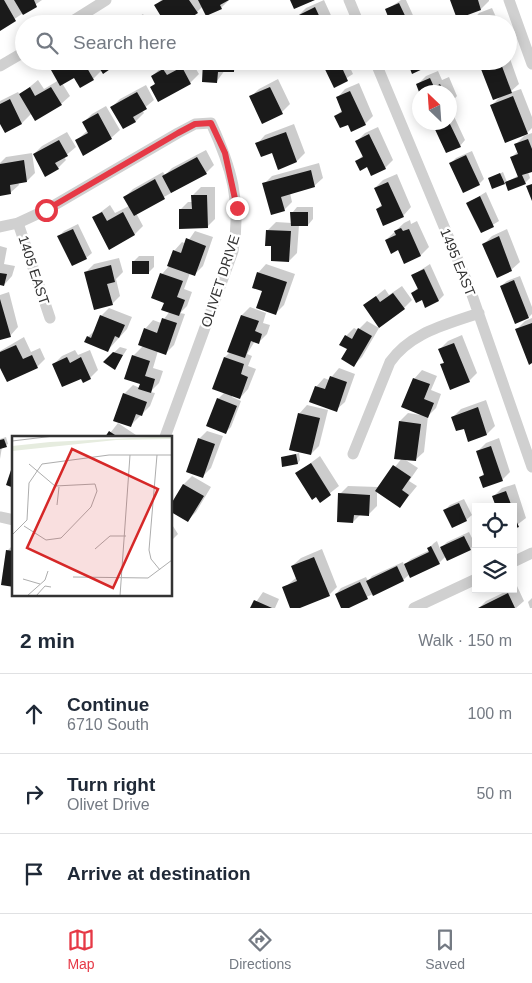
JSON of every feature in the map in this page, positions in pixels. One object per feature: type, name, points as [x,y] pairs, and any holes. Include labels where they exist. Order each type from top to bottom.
[{"type":"street","points":[[82,15],[106,0]]},
{"type":"street","points":[[349,0],[355,15]]},
{"type":"street","points":[[509,0],[514,15]]},
{"type":"street","points":[[517,22],[532,64]]},
{"type":"street","points":[[0,66],[15,57]]},
{"type":"street","name":"1495 EAST","points":[[379,70],[479,313],[532,467]]},
{"type":"street","name":"OLIVET DRIVE","points":[[18,223],[46,210],[195,124],[211,123],[225,153],[234,189],[237,227],[233,250],[165,436]]},
{"type":"street","points":[[0,227],[18,223]]},
{"type":"street","name":"1405 EAST","points":[[18,223],[50,318]]},
{"type":"street","points":[[353,454],[390,362],[396,352],[421,334],[479,313]]},
{"type":"street","points":[[517,560],[532,553]]},
{"type":"street","points":[[414,608],[472,581]]},
{"type":"building","points":[[0,0],[4,0],[15,22],[0,31]]},
{"type":"building","points":[[14,0],[34,0],[37,7],[23,15]]},
{"type":"building","points":[[163,0],[189,0],[198,13],[195,15],[160,15],[154,5]]},
{"type":"building","points":[[198,0],[229,0],[220,5],[222,9],[206,15]]},
{"type":"building","points":[[290,0],[315,0],[294,9]]},
{"type":"building","points":[[450,0],[478,0],[481,10],[468,15],[456,15]]},
{"type":"building","points":[[399,3],[405,15],[387,15],[385,9]]},
{"type":"building","points":[[315,7],[319,15],[299,15]]},
{"type":"building","points":[[51,70],[88,70],[94,80],[80,88],[74,78],[60,86]]},
{"type":"building","points":[[101,70],[109,70],[103,74]]},
{"type":"building","points":[[161,70],[164,70],[167,75],[176,70],[184,70],[191,84],[158,102],[150,87],[155,84],[151,76]]},
{"type":"building","points":[[203,70],[234,70],[234,72],[218,72],[217,83],[202,82]]},
{"type":"building","points":[[325,70],[343,70],[348,81],[334,88]]},
{"type":"building","points":[[410,70],[420,70],[412,74]]},
{"type":"building","points":[[481,70],[503,70],[512,93],[493,100]]},
{"type":"building","points":[[430,78],[433,85],[416,85]]},
{"type":"building","points":[[30,87],[35,96],[51,87],[62,105],[35,121],[19,94]]},
{"type":"building","points":[[270,87],[283,114],[262,124],[249,96]]},
{"type":"building","points":[[350,91],[366,125],[351,132],[348,125],[340,128],[334,116],[342,112],[336,97]]},
{"type":"building","points":[[137,92],[147,109],[133,117],[136,122],[123,129],[110,107]]},
{"type":"building","points":[[513,96],[528,134],[505,143],[490,105]]},
{"type":"building","points":[[10,99],[22,124],[5,133],[0,124],[0,104]]},
{"type":"building","points":[[98,113],[112,139],[83,156],[75,140],[88,133],[82,122]]},
{"type":"building","points":[[435,130],[453,130],[461,147],[446,153]]},
{"type":"building","points":[[286,132],[297,162],[278,170],[272,153],[261,157],[255,143]]},
{"type":"building","points":[[369,134],[386,169],[371,176],[367,167],[360,171],[355,161],[363,157],[355,141]]},
{"type":"building","points":[[528,139],[532,149],[532,172],[522,175],[526,184],[508,191],[505,182],[518,177],[510,157],[518,154],[514,144]]},
{"type":"building","points":[[59,140],[68,156],[55,163],[59,169],[45,177],[33,154]]},
{"type":"building","points":[[466,155],[480,185],[463,193],[449,163]]},
{"type":"building","points":[[197,157],[207,174],[171,193],[162,176]]},
{"type":"building","points":[[24,160],[27,182],[10,185],[11,194],[0,196],[0,164]]},
{"type":"building","points":[[311,170],[315,187],[281,197],[285,211],[271,215],[262,183]]},
{"type":"building","points":[[500,173],[505,184],[492,189],[488,178]]},
{"type":"building","points":[[155,179],[165,199],[134,216],[123,197]]},
{"type":"building","points":[[388,182],[404,217],[383,226],[376,209],[382,206],[374,188]]},
{"type":"building","points":[[532,184],[532,201],[526,186]]},
{"type":"building","points":[[191,195],[207,195],[208,228],[179,229],[179,209],[192,209]]},
{"type":"building","points":[[480,196],[494,227],[481,233],[466,203]]},
{"type":"building","points":[[102,212],[107,221],[123,212],[135,235],[109,250],[92,217]]},
{"type":"building","points":[[290,212],[308,212],[308,226],[291,226]]},
{"type":"building","points":[[401,228],[403,231],[409,229],[421,256],[404,264],[398,250],[391,254],[385,240],[396,235],[394,231]]},
{"type":"building","points":[[73,229],[87,259],[72,266],[57,236]]},
{"type":"building","points":[[266,230],[291,231],[289,262],[271,261],[271,246],[265,246]]},
{"type":"building","points":[[499,236],[512,271],[497,278],[482,244]]},
{"type":"building","points":[[186,238],[206,246],[195,276],[167,266],[173,250],[181,253]]},
{"type":"building","points":[[132,261],[149,261],[149,274],[132,274]]},
{"type":"building","points":[[111,265],[115,282],[107,284],[113,305],[94,310],[84,272]]},
{"type":"building","points":[[424,269],[439,301],[425,308],[422,300],[416,303],[411,293],[418,289],[411,275]]},
{"type":"building","points":[[257,272],[287,282],[276,315],[256,308],[262,291],[252,288]]},
{"type":"building","points":[[0,273],[7,274],[4,286],[0,285]]},
{"type":"building","points":[[160,273],[183,281],[177,297],[185,300],[179,316],[161,310],[164,303],[151,298]]},
{"type":"building","points":[[514,280],[529,318],[515,324],[500,286]]},
{"type":"building","points":[[393,293],[405,309],[379,328],[363,305],[376,296],[380,302]]},
{"type":"building","points":[[0,299],[11,337],[0,340]]},
{"type":"building","points":[[100,315],[125,325],[119,338],[115,336],[108,352],[84,342],[87,336],[91,338]]},
{"type":"building","points":[[241,315],[259,321],[255,331],[262,334],[259,344],[251,341],[245,358],[227,352]]},
{"type":"building","points":[[162,318],[177,323],[166,355],[138,345],[144,328],[157,333]]},
{"type":"building","points":[[532,323],[532,363],[529,365],[515,329]]},
{"type":"building","points":[[358,328],[372,336],[354,367],[341,359],[347,349],[339,345],[345,335],[352,339]]},
{"type":"building","points":[[454,343],[470,382],[450,390],[440,364],[444,363],[438,349]]},
{"type":"building","points":[[16,345],[23,359],[32,355],[38,368],[7,382],[0,368],[0,352]]},
{"type":"building","points":[[113,352],[123,355],[115,370],[103,362]]},
{"type":"building","points":[[132,355],[150,361],[145,376],[155,379],[151,393],[138,389],[140,384],[124,379]]},
{"type":"building","points":[[67,357],[70,363],[81,357],[91,379],[83,383],[81,379],[62,387],[52,364]]},
{"type":"building","points":[[224,357],[244,364],[241,374],[248,377],[240,399],[212,389]]},
{"type":"building","points":[[330,376],[347,382],[337,412],[309,402],[315,386],[325,389]]},
{"type":"building","points":[[413,378],[430,384],[424,399],[434,403],[428,418],[401,407]]},
{"type":"building","points":[[123,393],[147,402],[142,416],[136,414],[131,427],[113,421]]},
{"type":"building","points":[[217,398],[237,406],[226,434],[206,426]]},
{"type":"building","points":[[478,407],[487,435],[468,442],[464,429],[456,431],[451,417]]},
{"type":"building","points":[[298,413],[320,418],[311,455],[289,450]]},
{"type":"building","points":[[399,421],[421,424],[416,461],[394,459]]},
{"type":"building","points":[[109,431],[116,436],[106,436]]},
{"type":"building","points":[[198,438],[215,444],[203,478],[186,472]]},
{"type":"building","points":[[4,439],[7,447],[0,449],[0,440]]},
{"type":"building","points":[[491,446],[503,481],[483,488],[479,477],[484,475],[476,451]]},
{"type":"building","points":[[296,454],[298,464],[282,467],[281,457]]},
{"type":"building","points":[[311,463],[331,495],[320,503],[316,497],[312,500],[295,473]]},
{"type":"building","points":[[393,465],[411,477],[402,490],[409,495],[400,508],[375,491]]},
{"type":"building","points":[[12,467],[12,487],[6,485]]},
{"type":"building","points":[[183,484],[204,496],[188,522],[172,513],[172,502]]},
{"type":"building","points":[[506,491],[510,503],[495,503],[492,496]]},
{"type":"building","points":[[338,493],[370,495],[369,516],[354,515],[353,523],[337,522]]},
{"type":"building","points":[[459,503],[467,521],[452,528],[443,510]]},
{"type":"building","points":[[464,536],[471,550],[447,561],[440,547]]},
{"type":"building","points":[[431,546],[440,564],[410,578],[404,564],[429,552],[427,548]]},
{"type":"building","points":[[6,550],[12,551],[12,587],[1,585]]},
{"type":"building","points":[[314,557],[330,596],[300,608],[290,608],[282,587],[297,581],[291,566]]},
{"type":"building","points":[[397,566],[404,581],[373,596],[366,581]]},
{"type":"building","points":[[360,582],[368,599],[349,608],[341,608],[335,594]]},
{"type":"building","points":[[508,593],[515,608],[478,608]]},
{"type":"building","points":[[254,600],[272,608],[250,608]]},
{"type":"route","points":[[46,210],[195,124],[211,123],[225,153],[237,208]]}]
